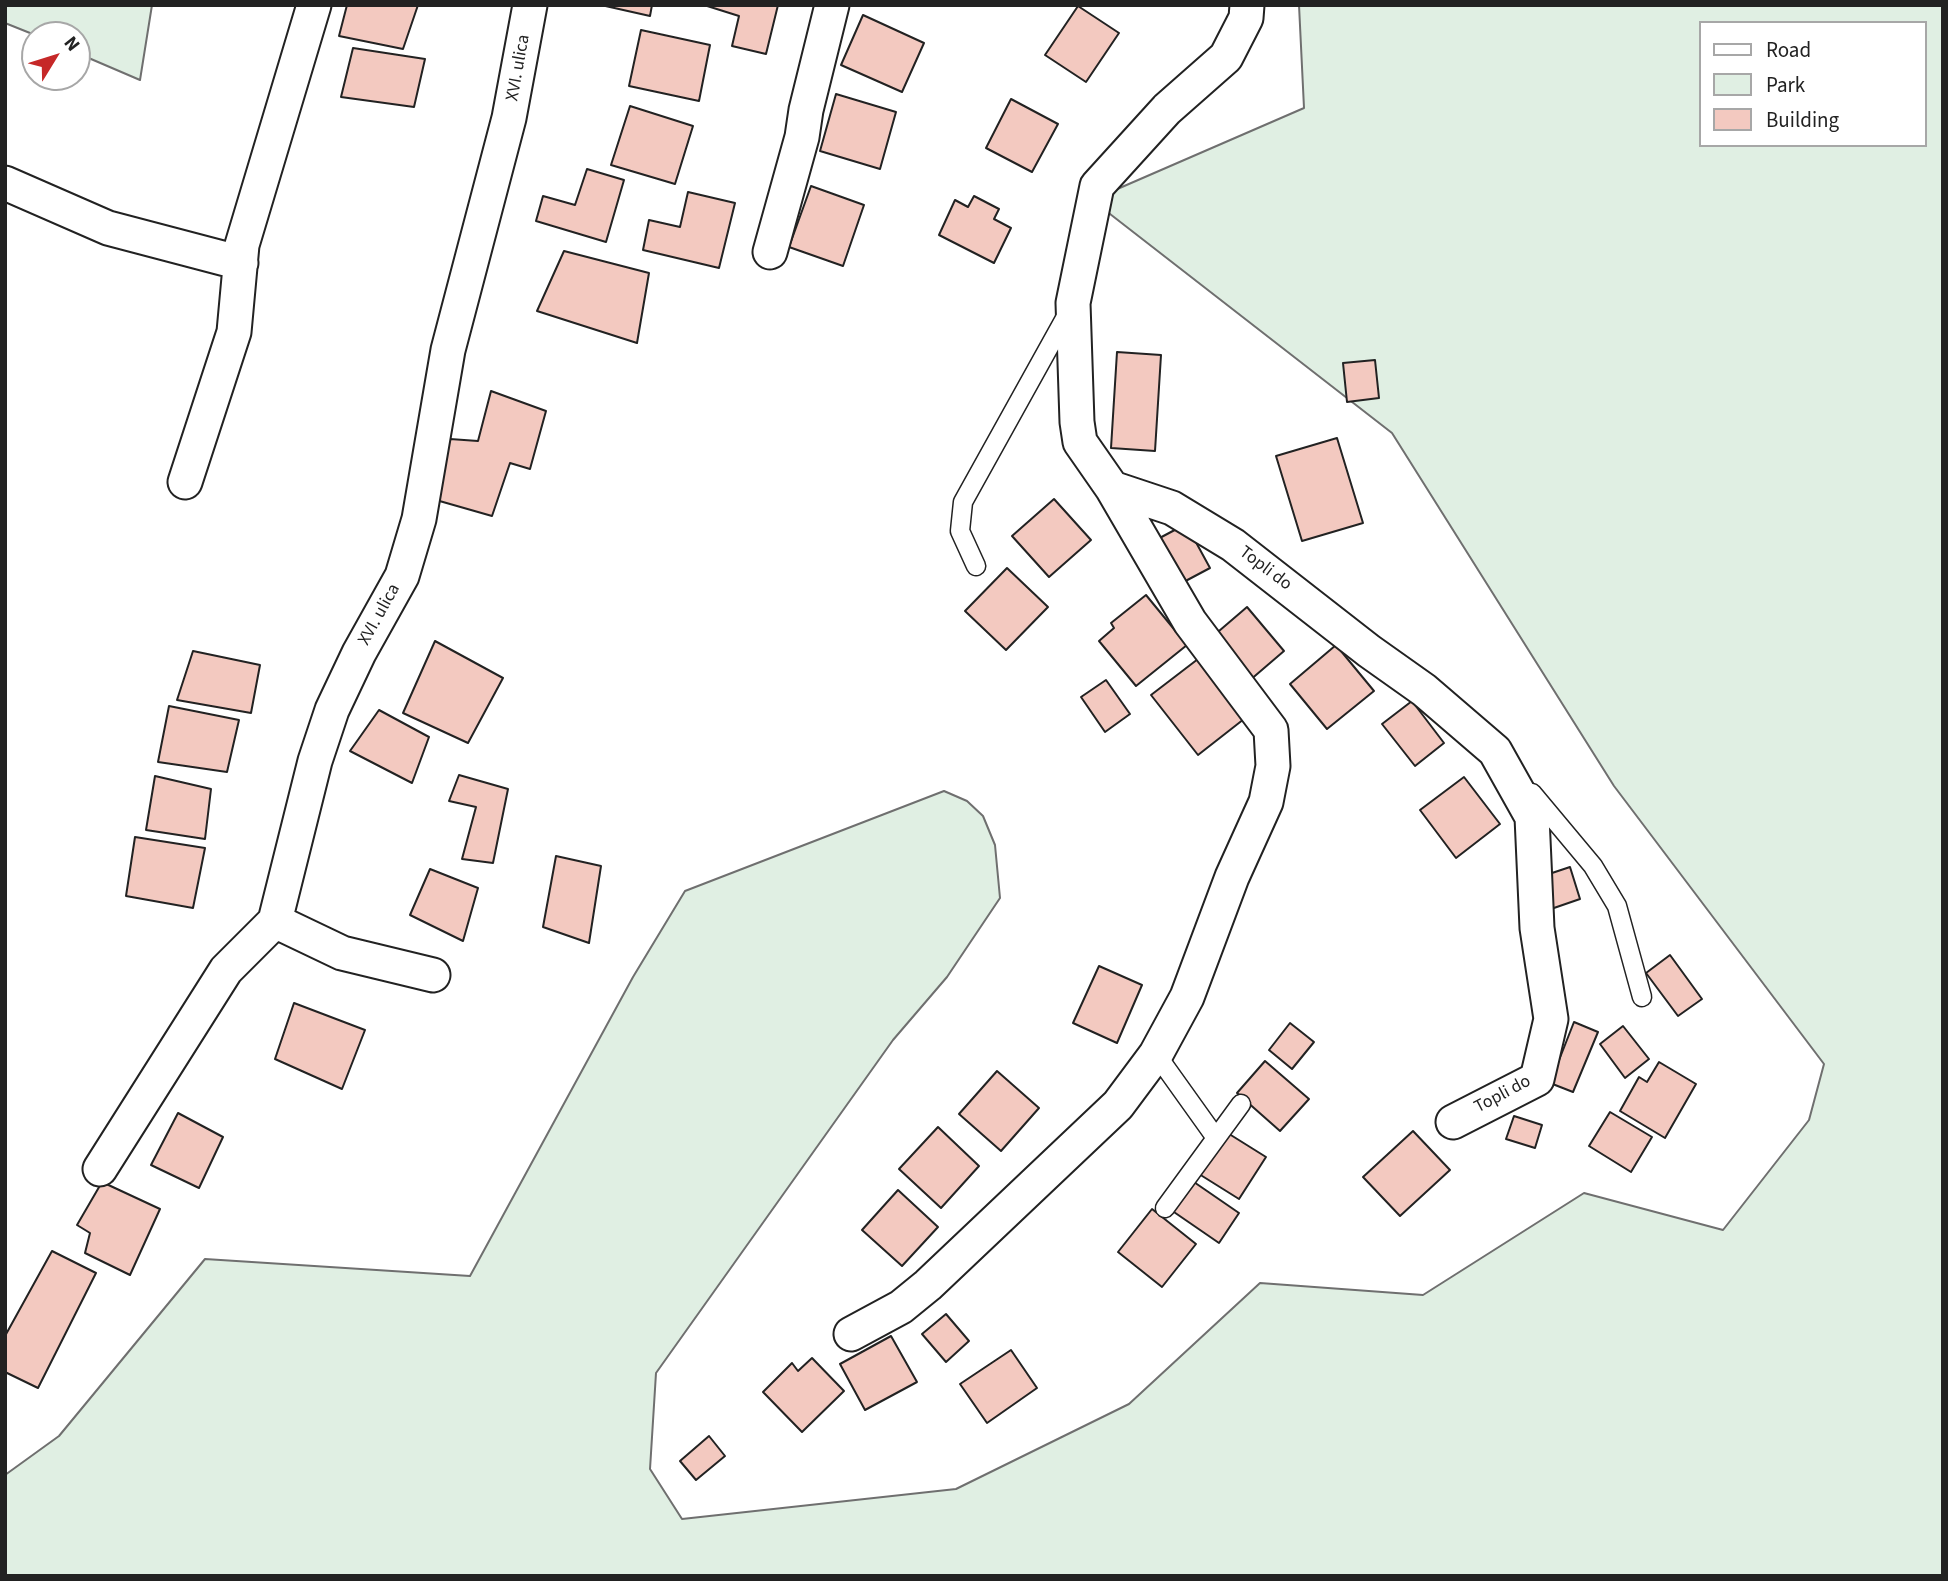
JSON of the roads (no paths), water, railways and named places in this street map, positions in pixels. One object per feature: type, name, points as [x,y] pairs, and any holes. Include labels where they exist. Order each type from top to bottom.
[{"type":"street","points":[[185,482],[234,332],[242,245],[314,5]]},
{"type":"street","name":"XVI. ulica","points":[[275,921],[315,761],[332,710],[359,653],[402,576],[419,519],[448,350],[509,118],[530,5]]},
{"type":"street","points":[[770,252],[799,150],[832,5]]},
{"type":"street","points":[[851,1334],[901,1307],[928,1285],[1118,1105],[1157,1054],[1187,997],[1232,877],[1266,802],[1273,766],[1271,730],[1190,622],[1112,488],[1080,442],[1073,303],[1097,187],[1167,109],[1226,57],[1246,18],[1247,5]]},
{"type":"street","points":[[5,183],[107,228],[241,263]]},
{"type":"street","name":"Topli do","points":[[1112,488],[1172,508],[1233,545],[1369,651],[1424,690],[1495,751],[1532,817],[1537,928],[1551,1019],[1537,1079],[1453,1122]]},
{"type":"street","points":[[100,1169],[226,970],[275,921],[342,953],[433,975]]},
{"type":"lane","points":[[976,566],[960,531],[963,502],[1073,303]]},
{"type":"lane","points":[[1495,751],[1592,866],[1617,906],[1642,997]]},
{"type":"lane","points":[[1157,1054],[1216,1138]]},
{"type":"lane","points":[[1165,1208],[1241,1104]]}]
